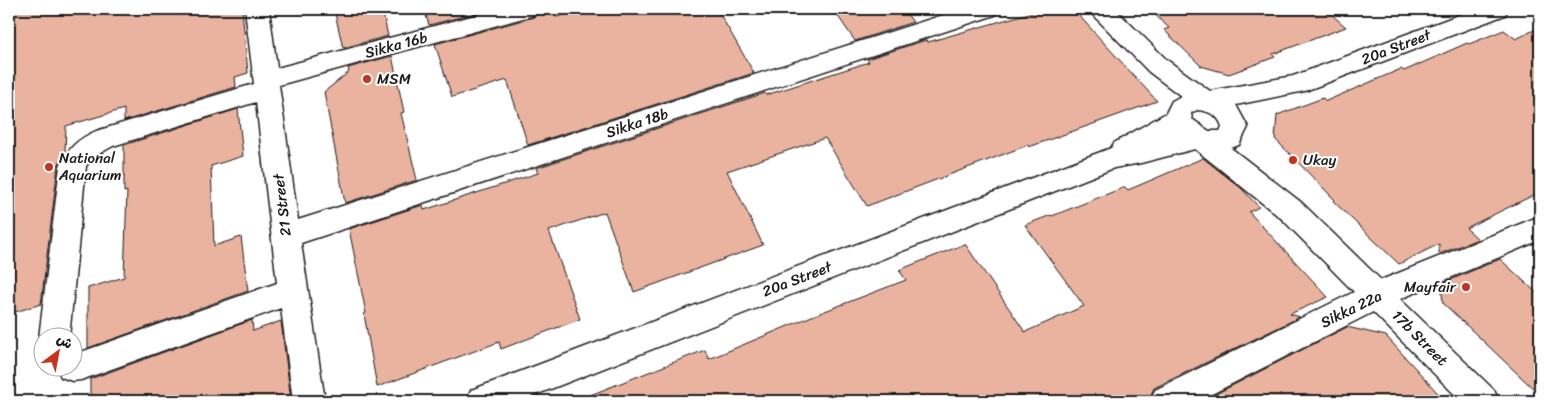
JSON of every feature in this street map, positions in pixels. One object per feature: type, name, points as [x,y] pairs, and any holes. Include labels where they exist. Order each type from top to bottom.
[{"type":"street","name":"21 Street","points":[[257,9],[309,401]]},
{"type":"street","name":"Sikka 16b","points":[[55,328],[73,166],[79,154],[90,145],[105,138],[267,84],[526,9]]},
{"type":"street","name":"Sikka 18b","points":[[286,236],[987,9]]},
{"type":"street","points":[[1101,9],[1165,72],[1207,101]]},
{"type":"street","name":"20a Street","points":[[1207,101],[1296,85],[1497,9]]},
{"type":"street","points":[[1139,48],[1178,116],[1181,126],[1200,139],[1222,141],[1230,137],[1235,129],[1230,115],[1217,104],[1207,101],[1194,100],[1186,102],[1179,108],[1178,116]]},
{"type":"street","name":"20a Street","points":[[1235,129],[1296,85]]},
{"type":"street","name":"20a Street","points":[[1111,158],[1178,116]]},
{"type":"street","name":"17b Street","points":[[1235,129],[1292,211]]},
{"type":"street","name":"20a Street","points":[[482,401],[1111,158],[1200,139]]},
{"type":"street","name":"17b Street","points":[[1200,139],[1292,211],[1483,401]]},
{"type":"street","name":"Sikka 22a","points":[[1166,401],[1377,295],[1540,229]]},
{"type":"street","points":[[82,366],[293,291]]},
{"type":"building","points":[[9,9],[242,9],[248,73],[235,77],[236,87],[124,121],[124,109],[66,126],[65,152],[58,166],[41,304],[9,314]]},
{"type":"building","points":[[334,9],[382,9],[388,36],[343,48]]},
{"type":"building","points":[[424,9],[492,9],[429,25]]},
{"type":"building","points":[[540,9],[555,9],[556,17],[585,9],[717,9],[754,73],[528,145],[507,80],[452,97],[435,44],[534,17]]},
{"type":"building","points":[[833,9],[903,9],[913,22],[855,41]]},
{"type":"building","points":[[1043,9],[1073,9],[1157,101],[1029,147],[1028,145],[867,206],[825,138],[727,171],[763,245],[634,292],[605,212],[549,231],[580,319],[501,349],[499,342],[377,387],[364,314],[366,313],[349,229],[423,205],[424,210],[538,173],[536,168],[765,93],[766,95],[869,62],[867,59],[926,40],[928,42]]},
{"type":"building","points":[[1149,9],[1325,9],[1346,27],[1273,54],[1275,57],[1229,74],[1201,66],[1164,30],[1169,28]]},
{"type":"building","points":[[1540,27],[1540,192],[1466,228],[1478,239],[1439,254],[1439,244],[1399,264],[1333,201],[1335,200],[1275,139],[1277,115],[1323,98],[1326,101],[1401,69],[1404,71],[1467,43],[1469,44],[1504,30],[1516,39]]},
{"type":"building","points":[[392,56],[404,112],[401,113],[417,180],[345,203],[324,92],[349,72],[348,68]]},
{"type":"building","points":[[238,109],[243,156],[211,166],[214,246],[241,237],[248,291],[88,348],[88,288],[124,277],[127,191],[124,192],[124,145]]},
{"type":"building","points":[[1203,158],[1241,188],[1259,207],[1249,212],[1328,297],[1290,314],[1300,317],[1154,388],[1148,401],[580,401],[580,399],[705,350],[709,359],[812,316],[906,280],[899,270],[965,244],[1025,332],[1084,306],[1025,225],[1125,187],[1128,190]]},
{"type":"building","points":[[1500,259],[1540,296],[1540,395],[1443,303],[1441,284]]},
{"type":"building","points":[[252,320],[253,331],[281,321],[291,401],[90,401],[90,379]]},
{"type":"building","points":[[1347,327],[1386,336],[1445,401],[1202,401]]},
{"type":"place","name":"MSM","points":[[367,79]]},
{"type":"place","name":"Ukay","points":[[1293,160]]},
{"type":"place","name":"National Aquarium","points":[[49,167]]},
{"type":"place","name":"Mayfair","points":[[1466,287]]}]
